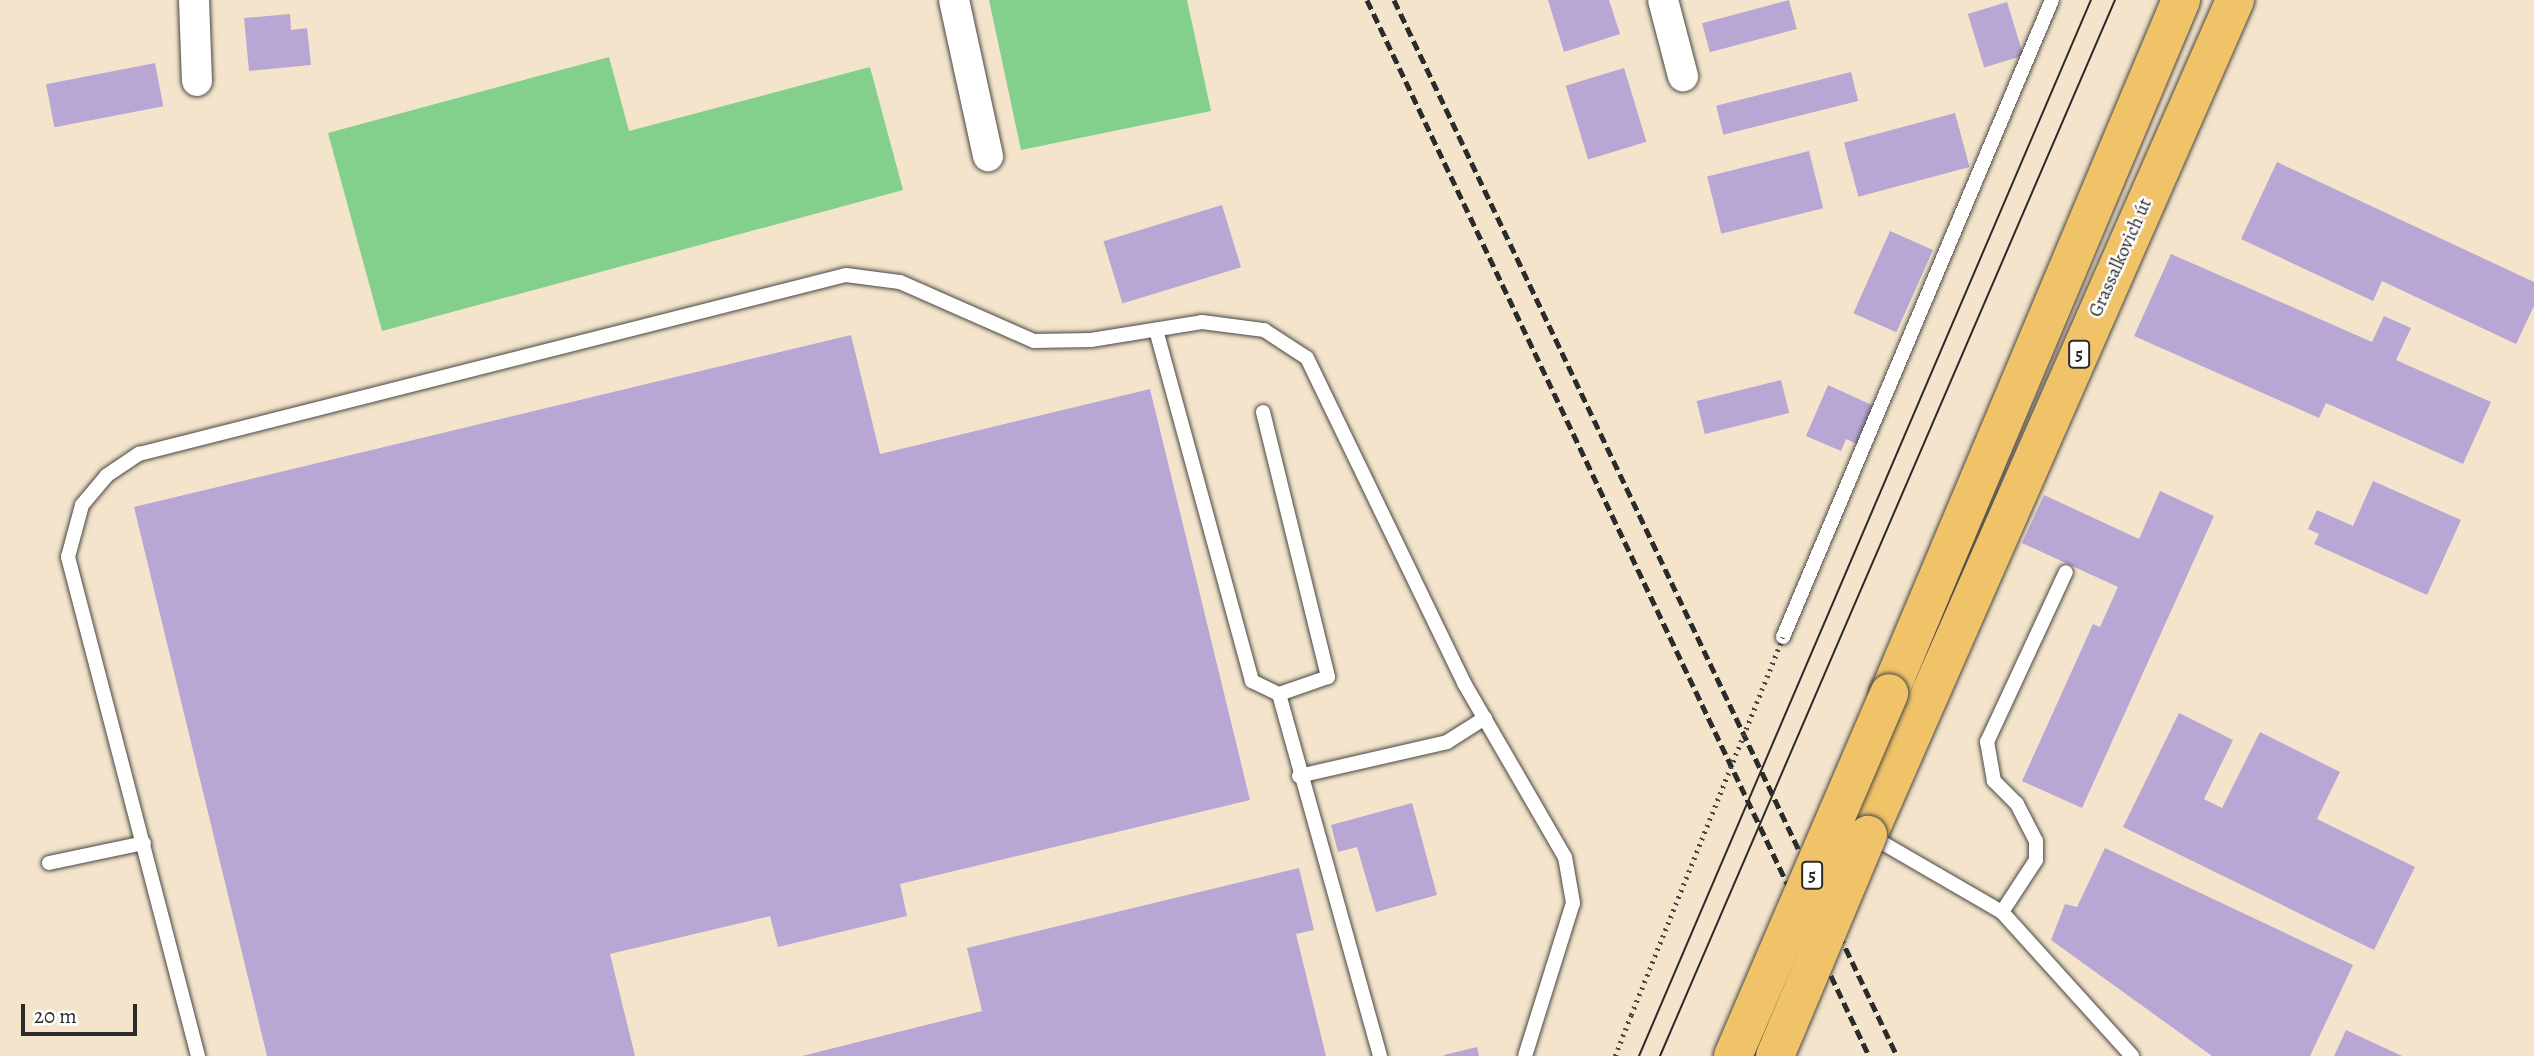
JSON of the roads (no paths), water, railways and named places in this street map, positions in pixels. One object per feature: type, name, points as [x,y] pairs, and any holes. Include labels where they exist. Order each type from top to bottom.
[{"type":"main road","name":"5","points":[[1734,1056],[1852,828],[1906,701],[2180,0]]},
{"type":"main road","name":"Grassalkovich út","points":[[1906,701],[2235,0]]},
{"type":"main road","name":"5","points":[[1775,1056],[1852,828]]},
{"type":"street","points":[[194,0],[197,81]]},
{"type":"street","points":[[954,0],[988,156]]},
{"type":"street","points":[[1663,0],[1683,76]]},
{"type":"lane","points":[[1783,637],[2052,0]]},
{"type":"lane","points":[[198,1056],[68,557],[82,505],[106,476],[139,454],[846,275],[900,282],[1034,341],[1156,330],[1202,322],[1264,330],[1307,358],[1485,719],[1565,857],[1573,903],[1525,1056]]},
{"type":"lane","points":[[1156,330],[1252,681],[1279,694],[1328,677],[1263,412]]},
{"type":"lane","points":[[2002,912],[2036,860],[2036,841],[2017,804],[1994,781],[1987,741],[2066,572]]},
{"type":"lane","points":[[1279,694],[1299,776],[1380,1056]]},
{"type":"lane","points":[[1299,776],[1447,741],[1485,719]]},
{"type":"lane","points":[[1852,828],[1971,890],[2002,912],[2132,1056]]},
{"type":"lane","points":[[50,863],[144,843]]},
{"type":"tram line","points":[[1639,1056],[2091,0]]},
{"type":"tram line","points":[[1660,1056],[2115,0]]},
{"type":"railway","points":[[1367,0],[1869,1056]]},
{"type":"railway","points":[[1394,0],[1897,1056]]}]
